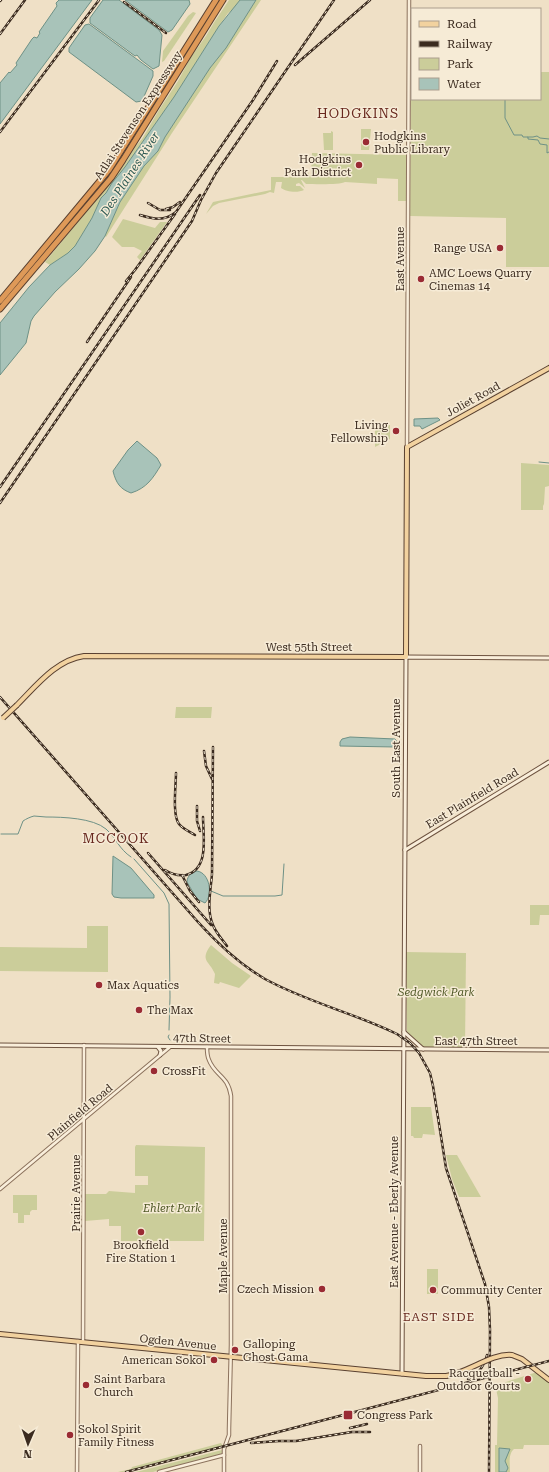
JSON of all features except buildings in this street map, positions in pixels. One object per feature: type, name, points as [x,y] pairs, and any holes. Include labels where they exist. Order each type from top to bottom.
[{"type":"highway","name":"Adlai Stevenson Expressway","points":[[0,301],[109,170],[216,0]]},
{"type":"highway","name":"Adlai Stevenson Expressway","points":[[0,309],[111,178],[223,0]]},
{"type":"main road","name":"Joliet Road","points":[[407,447],[549,368]]},
{"type":"main road","name":"South East Avenue","points":[[404,1049],[407,447]]},
{"type":"main road","points":[[393,657],[404,653],[406,640]]},
{"type":"main road","name":"West 55th Street","points":[[2,719],[54,669],[69,660],[78,657],[549,658]]},
{"type":"main road","name":"East Plainfield Road","points":[[405,850],[549,762]]},
{"type":"main road","points":[[404,1032],[423,1049]]},
{"type":"main road","name":"47th Street","points":[[0,1045],[404,1049]]},
{"type":"main road","points":[[156,1046],[161,1049],[160,1055]]},
{"type":"main road","name":"East 47th Street","points":[[404,1049],[549,1050]]},
{"type":"main road","name":"East Avenue - Eberly Avenue","points":[[402,1374],[404,1049]]},
{"type":"main road","name":"Ogden Avenue","points":[[0,1334],[428,1377],[442,1377],[461,1373],[499,1356],[512,1355],[522,1359],[549,1380]]},
{"type":"street","name":"East Avenue","points":[[407,447],[409,0]]},
{"type":"street","name":"Prairie Avenue","points":[[77,1472],[84,1119],[84,1045]]},
{"type":"street","name":"Plainfield Road","points":[[0,1189],[170,1047]]},
{"type":"street","name":"Maple Avenue","points":[[207,1047],[209,1060],[214,1069],[226,1081],[231,1096],[229,1435],[224,1448],[224,1472]]},
{"type":"street","points":[[420,1446],[420,1472]]},
{"type":"street","points":[[159,1472],[224,1455]]},
{"type":"green space","points":[[229,0],[240,0],[235,8],[228,13],[174,97],[125,167],[101,198],[92,218],[75,246],[68,253],[50,265],[45,262],[128,159],[178,81],[191,57]]},
{"type":"green space","points":[[256,0],[261,0],[172,133],[106,237],[105,236],[120,202],[144,166],[158,151],[165,137],[210,68],[226,48]]},
{"type":"green space","points":[[193,12],[196,13],[162,62],[163,51],[188,16]]},
{"type":"green space","points":[[541,72],[549,72],[549,267],[506,267],[506,218],[410,216],[411,76],[411,100],[541,100]]},
{"type":"green space","points":[[361,129],[371,129],[369,150],[361,150]]},
{"type":"green space","points":[[331,131],[333,132],[333,150],[324,150],[323,133],[331,133]]},
{"type":"green space","points":[[312,153],[407,155],[407,201],[398,201],[398,179],[377,178],[377,184],[345,182],[333,184],[306,184],[301,180],[305,188],[299,183],[296,184],[296,186],[300,186],[304,190],[295,192],[289,191],[281,188],[282,182],[276,182],[274,193],[270,192],[219,203],[213,206],[206,214],[213,202],[271,190],[271,177],[307,177],[308,172],[309,175],[311,175]]},
{"type":"green space","points":[[123,219],[155,228],[160,222],[167,222],[140,260],[137,257],[142,251],[134,247],[122,247],[112,237]]},
{"type":"green space","points":[[375,425],[390,425],[390,439],[375,447]]},
{"type":"green space","points":[[521,463],[549,465],[549,486],[545,487],[543,510],[521,510]]},
{"type":"green space","points":[[176,707],[212,707],[211,718],[175,718]]},
{"type":"green space","points":[[530,905],[549,905],[549,915],[540,915],[539,925],[530,925]]},
{"type":"green space","points":[[87,926],[108,926],[108,972],[0,971],[0,947],[87,948]]},
{"type":"green space","points":[[211,945],[232,963],[251,976],[239,988],[220,982],[219,984],[214,983],[215,974],[206,958],[206,954]]},
{"type":"green space","name":"Sedgwick Park","points":[[406,952],[466,953],[465,1048],[423,1047],[407,1032]]},
{"type":"green space","points":[[411,1107],[431,1107],[435,1135],[423,1134],[422,1138],[414,1138],[411,1136]]},
{"type":"green space","name":"Ehlert Park","points":[[136,1145],[205,1147],[204,1241],[121,1241],[121,1226],[109,1226],[109,1219],[85,1221],[85,1194],[106,1194],[109,1191],[135,1193],[135,1185],[148,1185],[148,1176],[135,1176]]},
{"type":"green space","points":[[446,1155],[457,1155],[481,1197],[459,1197],[452,1179]]},
{"type":"green space","points":[[13,1195],[37,1195],[37,1210],[32,1210],[30,1215],[24,1215],[24,1223],[18,1223],[18,1213],[13,1213]]},
{"type":"green space","points":[[427,1269],[438,1269],[438,1294],[427,1294]]},
{"type":"green space","points":[[537,1372],[549,1380],[549,1445],[524,1445],[523,1449],[514,1449],[510,1456],[510,1472],[495,1472],[498,1398],[496,1389],[506,1382]]},
{"type":"green space","points":[[221,1443],[223,1446],[123,1472],[118,1472],[131,1469],[132,1467]]},
{"type":"green space","points":[[222,1450],[222,1453],[220,1454],[153,1472],[136,1472]]},
{"type":"water","points":[[59,0],[92,0],[0,124],[0,83],[17,65],[16,63],[32,39],[34,37],[37,38],[40,33],[39,32],[57,6],[56,3]]},
{"type":"water","points":[[103,0],[119,0],[159,30],[162,35],[159,66],[153,69],[137,55],[135,56],[90,23],[90,18]]},
{"type":"water","points":[[125,0],[189,0],[190,4],[172,30],[168,32]]},
{"type":"water","name":"Des Plaines River","points":[[240,0],[256,0],[226,48],[210,68],[165,137],[158,151],[144,166],[120,202],[105,236],[95,251],[34,316],[31,321],[26,343],[0,375],[0,323],[29,287],[50,265],[68,253],[75,246],[92,218],[101,198],[125,167],[174,97],[219,26]]},
{"type":"water","points":[[89,24],[153,71],[153,76],[142,101],[136,102],[69,52],[69,48],[85,25]]},
{"type":"water","points":[[438,418],[440,420],[422,429],[420,426],[414,426],[414,419]]},
{"type":"water","points":[[137,441],[157,458],[161,465],[145,485],[137,491],[131,493],[124,490],[119,485],[113,471],[128,450]]},
{"type":"water","points":[[350,737],[395,739],[397,745],[395,747],[340,746],[342,739]]},
{"type":"water","points":[[113,856],[131,868],[154,895],[154,898],[114,897],[112,894]]},
{"type":"water","points":[[197,871],[205,876],[209,885],[209,895],[205,903],[197,899],[187,882],[190,875]]},
{"type":"water","points":[[499,1448],[510,1449],[505,1461],[508,1468],[506,1472],[499,1472]]},
{"type":"waterway","points":[[505,100],[505,118],[514,135],[522,135],[523,137],[528,137],[528,139],[538,140],[540,144],[547,145],[547,153],[549,152]]},
{"type":"waterway","points":[[528,137],[537,136],[540,138],[549,139]]},
{"type":"waterway","points":[[539,462],[549,463]]},
{"type":"waterway","points":[[1,834],[18,834],[23,821],[34,816],[86,820],[94,822],[106,829],[123,851],[131,857]]},
{"type":"waterway","points":[[134,859],[164,893],[169,904],[169,1030]]},
{"type":"waterway","points":[[211,891],[223,896],[282,895],[284,864]]},
{"type":"waterway","points":[[169,1035],[168,1037],[170,1040]]},
{"type":"railway","points":[[0,34],[25,0]]},
{"type":"railway","points":[[0,132],[99,0]]},
{"type":"railway","points":[[0,503],[192,221],[201,200],[216,173],[334,0]]},
{"type":"railway","points":[[295,65],[370,0]]},
{"type":"railway","points":[[124,2],[166,33]]},
{"type":"railway","points":[[140,215],[158,219],[167,217],[176,212],[253,100],[277,61]]},
{"type":"railway","points":[[0,487],[200,195]]},
{"type":"railway","points":[[166,209],[173,207],[180,202]]},
{"type":"railway","points":[[148,203],[160,210],[170,210]]},
{"type":"railway","points":[[126,281],[175,214]]},
{"type":"railway","points":[[87,342],[131,277]]},
{"type":"railway","points":[[0,697],[198,922],[229,953],[255,973],[281,987],[397,1034],[410,1043],[419,1053],[430,1073],[446,1168],[485,1284],[489,1307],[489,1472]]},
{"type":"railway","points":[[213,747],[212,874],[210,913],[214,928],[227,946]]},
{"type":"railway","points":[[204,751],[206,766],[212,779]]},
{"type":"railway","points":[[176,773],[175,807],[177,820],[182,827],[195,835]]},
{"type":"railway","points":[[197,806],[197,821],[200,831]]},
{"type":"railway","points":[[165,870],[170,873],[186,875],[194,872],[199,866],[204,850],[203,817]]},
{"type":"railway","points":[[148,853],[211,925]]},
{"type":"railway","points":[[182,875],[190,891],[199,902]]},
{"type":"railway","points":[[468,1379],[480,1370],[487,1355]]},
{"type":"railway","points":[[126,1472],[549,1361]]},
{"type":"railway","points":[[379,1421],[398,1416]]},
{"type":"railway","points":[[350,1428],[367,1424]]},
{"type":"railway","points":[[251,1443],[296,1441],[352,1432],[370,1432]]},
{"type":"place","name":"Hodgkins Public Library","points":[[366,142]]},
{"type":"place","name":"Hodgkins Park District","points":[[359,165]]},
{"type":"place","name":"Range USA","points":[[500,248]]},
{"type":"place","name":"AMC Loews Quarry Cinemas 14","points":[[421,279]]},
{"type":"place","name":"Living Fellowship","points":[[396,431]]},
{"type":"place","name":"Max Aquatics","points":[[99,985]]},
{"type":"place","name":"The Max","points":[[139,1010]]},
{"type":"place","name":"CrossFit","points":[[154,1071]]},
{"type":"place","name":"Brookfield Fire Station 1","points":[[141,1232]]},
{"type":"place","name":"Czech Mission","points":[[322,1289]]},
{"type":"place","name":"Community Center","points":[[433,1290]]},
{"type":"place","name":"Galloping Ghost Gama","points":[[235,1350]]},
{"type":"place","name":"American Sokol","points":[[214,1360]]},
{"type":"place","name":"Racquetball - Outdoor Courts","points":[[528,1379]]},
{"type":"place","name":"Saint Barbara Church","points":[[86,1385]]},
{"type":"place","name":"Congress Park","points":[[348,1415]]},
{"type":"place","name":"Sokol Spirit Family Fitness","points":[[70,1435]]},
{"type":"district","name":"HODGKINS","points":[[358,113]]},
{"type":"district","name":"MCCOOK","points":[[116,838]]},
{"type":"district","name":"EAST SIDE","points":[[439,1317]]}]
